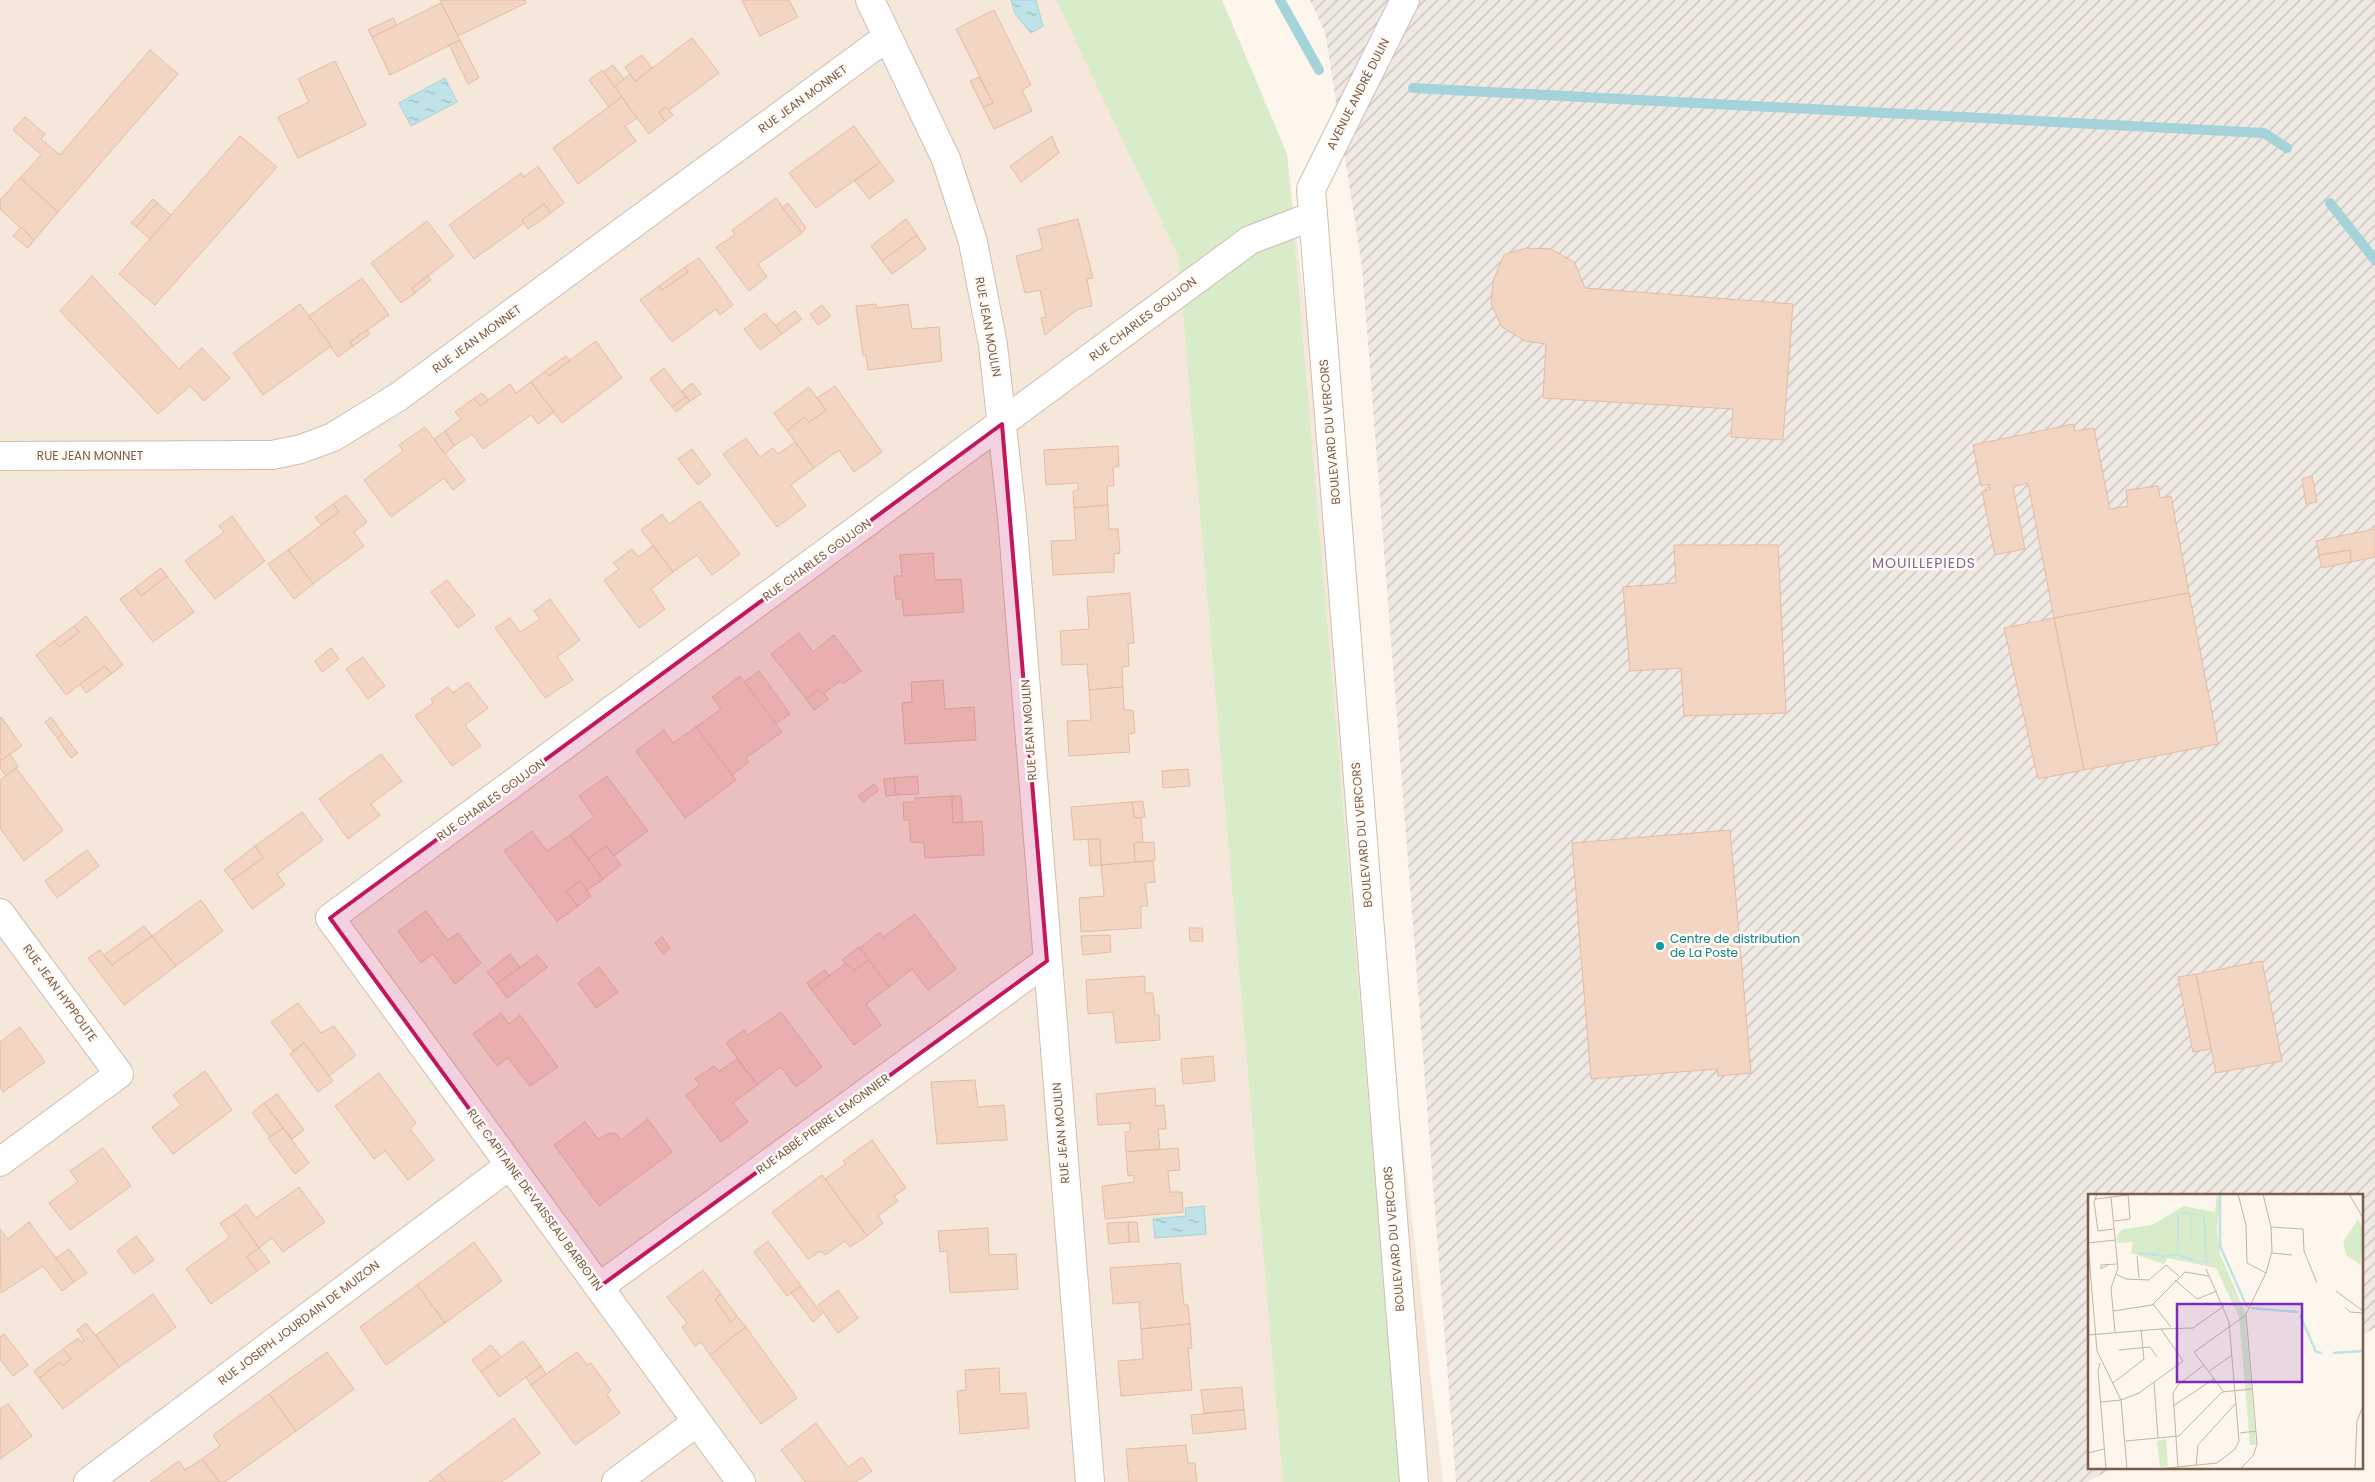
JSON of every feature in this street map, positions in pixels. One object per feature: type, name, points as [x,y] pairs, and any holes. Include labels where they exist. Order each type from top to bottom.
[{"type":"street","name":"RUE JEAN MOULIN","points":[[870,0],[946,159],[972,242],[993,345],[1012,517],[1090,1482]]},
{"type":"street","name":"AVENUE ANDRÉ DULIN","points":[[1311,189],[1405,0]]},
{"type":"street","name":"RUE JEAN MONNET","points":[[0,456],[272,455],[301,449],[333,437],[398,397],[888,37]]},
{"type":"street","name":"BOULEVARD DU VERCORS","points":[[1311,189],[1414,1482]]},
{"type":"street","name":"RUE CHARLES GOUJON","points":[[330,918],[1250,240],[1313,216]]},
{"type":"street","name":"RUE JEAN HYPPOLITE","points":[[0,913],[120,1074],[0,1162]]},
{"type":"street","name":"RUE CAPITAINE DE VAISSEAU BARBOTIN","points":[[330,918],[741,1482]]},
{"type":"street","name":"RUE ABBÉ PIERRE LEMONNIER","points":[[599,1287],[1047,961]]},
{"type":"street","name":"RUE JOSEPH JOURDAIN DE MUIZON","points":[[88,1482],[510,1165]]},
{"type":"street","points":[[616,1482],[697,1422]]},
{"type":"highlighted area","points":[[1002,424],[1047,961],[599,1287],[330,918]]},
{"type":"shaded area","points":[[0,0],[1222,0],[1287,154],[1443,1482],[0,1482]]},
{"type":"shaded area","points":[[1310,0],[2375,0],[2375,1328],[2362,1334],[2362,1194],[2088,1194],[2088,1470],[2109,1470],[2088,1482],[1456,1482],[1362,266],[1325,32]]},
{"type":"green space","points":[[1056,0],[1222,0],[1287,154],[1401,1482],[1283,1482],[1178,256]]},
{"type":"water","points":[[1011,0],[1036,0],[1043,26],[1031,33],[1015,14]]},
{"type":"water","points":[[445,78],[457,102],[411,126],[399,103]]},
{"type":"water","points":[[1204,1206],[1206,1234],[1155,1238],[1153,1219],[1186,1216],[1185,1208]]},
{"type":"building","points":[[440,0],[525,0],[526,3],[458,36]]},
{"type":"building","points":[[742,0],[789,0],[798,17],[760,36]]},
{"type":"building","points":[[441,3],[460,40],[390,75],[372,37]]},
{"type":"building","points":[[994,10],[1031,85],[1022,90],[1032,111],[994,129],[983,107],[993,103],[956,29]]},
{"type":"building","points":[[393,18],[397,25],[372,37],[368,30]]},
{"type":"building","points":[[692,38],[719,73],[669,110],[666,107],[659,112],[665,121],[649,134],[614,87],[630,74],[635,81]]},
{"type":"building","points":[[460,40],[479,78],[468,84],[449,45]]},
{"type":"building","points":[[150,50],[178,74],[58,212],[20,178],[41,155],[13,130],[25,117],[45,134],[41,139],[60,155]]},
{"type":"building","points":[[642,55],[652,68],[635,81],[625,67]]},
{"type":"building","points":[[335,61],[366,125],[298,158],[278,117],[309,102],[298,79]]},
{"type":"building","points":[[613,65],[624,79],[614,87],[603,72]]},
{"type":"building","points":[[602,70],[622,97],[609,107],[589,80]]},
{"type":"building","points":[[979,77],[993,103],[983,107],[970,81]]},
{"type":"building","points":[[622,97],[637,118],[625,126],[636,141],[578,184],[553,148]]},
{"type":"building","points":[[666,107],[673,115],[665,121],[659,112]]},
{"type":"building","points":[[854,126],[880,162],[816,208],[789,173]]},
{"type":"building","points":[[240,136],[277,167],[155,305],[119,274]]},
{"type":"building","points":[[1052,136],[1059,153],[1021,182],[1010,166]]},
{"type":"building","points":[[880,162],[894,181],[869,199],[855,181]]},
{"type":"building","points":[[538,166],[564,203],[551,213],[544,204],[522,220],[524,223],[474,259],[449,225],[521,173],[524,177]]},
{"type":"building","points":[[20,178],[58,212],[34,240],[0,209],[0,200]]},
{"type":"building","points":[[776,198],[802,233],[758,264],[767,277],[749,291],[716,247],[735,235],[732,230]]},
{"type":"building","points":[[153,199],[157,203],[136,227],[131,223]]},
{"type":"building","points":[[157,203],[171,215],[150,239],[136,227]]},
{"type":"building","points":[[788,203],[806,228],[802,233],[782,207]]},
{"type":"building","points":[[544,204],[551,213],[528,229],[522,220]]},
{"type":"building","points":[[906,219],[917,235],[882,261],[871,246]]},
{"type":"building","points":[[1078,219],[1093,278],[1087,279],[1092,306],[1078,309],[1045,335],[1041,318],[1046,317],[1040,290],[1025,293],[1016,256],[1043,249],[1038,229]]},
{"type":"building","points":[[427,221],[454,256],[412,288],[415,293],[401,303],[371,263]]},
{"type":"building","points":[[21,227],[34,240],[28,248],[13,236]]},
{"type":"building","points":[[917,235],[926,249],[892,274],[882,261]]},
{"type":"building","points":[[1526,248],[1551,249],[1575,263],[1585,288],[1793,304],[1783,440],[1731,437],[1733,409],[1543,398],[1546,344],[1525,341],[1502,327],[1491,304],[1493,281],[1504,255]]},
{"type":"building","points":[[699,258],[733,305],[720,315],[716,309],[672,342],[640,300],[659,286],[662,290],[688,272],[685,267]]},
{"type":"building","points":[[685,267],[688,272],[662,290],[659,286]]},
{"type":"building","points":[[92,276],[179,369],[202,348],[230,378],[204,401],[190,386],[158,414],[60,311]]},
{"type":"building","points":[[428,276],[431,280],[415,293],[412,288]]},
{"type":"building","points":[[362,278],[389,315],[350,342],[353,346],[338,357],[309,316]]},
{"type":"building","points":[[300,304],[331,346],[263,395],[233,353]]},
{"type":"building","points":[[876,304],[877,308],[908,304],[912,329],[939,327],[942,361],[868,370],[866,355],[863,355],[856,306]]},
{"type":"building","points":[[822,305],[831,316],[818,325],[810,314]]},
{"type":"building","points":[[795,311],[802,319],[782,334],[775,326]]},
{"type":"building","points":[[765,313],[782,334],[760,350],[744,329]]},
{"type":"building","points":[[367,330],[370,334],[353,346],[350,342]]},
{"type":"building","points":[[596,341],[622,378],[562,423],[531,382],[545,371],[549,376]]},
{"type":"building","points":[[566,356],[570,360],[549,376],[545,371]]},
{"type":"building","points":[[664,368],[686,397],[672,407],[650,379]]},
{"type":"building","points":[[531,382],[554,412],[538,424],[531,415],[483,449],[472,434],[454,446],[445,431],[461,419],[455,412],[474,398],[480,406],[510,384],[516,393]]},
{"type":"building","points":[[692,383],[701,394],[690,401],[682,391]]},
{"type":"building","points":[[835,386],[882,452],[854,472],[839,450],[814,468],[787,431],[804,417],[809,422],[826,410],[817,398]]},
{"type":"building","points":[[809,387],[826,410],[809,422],[804,417],[787,431],[774,413]]},
{"type":"building","points":[[482,393],[488,400],[480,406],[474,398]]},
{"type":"building","points":[[686,397],[690,401],[676,412],[672,407]]},
{"type":"building","points":[[2073,424],[2075,431],[2094,428],[2110,509],[2128,506],[2126,490],[2158,486],[2160,498],[2171,496],[2189,593],[2054,618],[2028,483],[2013,487],[2025,549],[1995,555],[1982,491],[1990,490],[1989,484],[1981,486],[1973,445]]},
{"type":"building","points":[[425,427],[465,480],[453,490],[444,478],[391,517],[364,480],[403,451],[399,445]]},
{"type":"building","points":[[445,431],[454,446],[445,454],[434,439]]},
{"type":"building","points":[[746,438],[760,457],[773,448],[778,454],[795,442],[814,468],[791,485],[806,506],[777,527],[723,454]]},
{"type":"building","points":[[1118,446],[1119,466],[1113,467],[1114,486],[1107,486],[1108,505],[1074,508],[1073,491],[1078,490],[1078,483],[1046,485],[1044,450]]},
{"type":"building","points":[[692,449],[711,475],[698,485],[678,459]]},
{"type":"building","points":[[2312,476],[2317,502],[2306,504],[2302,479]]},
{"type":"building","points":[[346,495],[367,522],[354,532],[364,546],[313,584],[288,550],[339,512],[333,504]]},
{"type":"building","points":[[700,501],[740,554],[712,575],[697,555],[673,572],[641,530],[662,514],[669,524]]},
{"type":"building","points":[[333,504],[339,512],[321,525],[315,517]]},
{"type":"building","points":[[1108,505],[1109,529],[1118,529],[1120,553],[1114,554],[1114,572],[1053,575],[1051,541],[1076,540],[1074,508]]},
{"type":"building","points":[[232,516],[265,561],[215,599],[185,561],[224,532],[219,526]]},
{"type":"building","points":[[2375,529],[2375,557],[2351,562],[2350,550],[2319,555],[2316,541]]},
{"type":"building","points":[[1674,545],[1778,545],[1786,713],[1684,716],[1681,668],[1630,671],[1623,587],[1676,583]]},
{"type":"building","points":[[653,546],[673,572],[651,589],[665,609],[639,628],[604,580],[619,569],[613,563],[632,549],[638,557]]},
{"type":"building","points":[[288,550],[313,584],[294,599],[268,564]]},
{"type":"building","points":[[2350,550],[2351,562],[2322,568],[2319,555]]},
{"type":"building","points":[[933,553],[935,580],[961,579],[964,612],[904,616],[902,599],[896,599],[894,576],[902,576],[900,555]]},
{"type":"building","points":[[161,568],[167,576],[141,596],[135,588]]},
{"type":"building","points":[[167,576],[194,612],[153,642],[120,599],[135,588],[141,596]]},
{"type":"building","points":[[447,580],[475,615],[458,628],[431,592]]},
{"type":"building","points":[[1130,593],[1134,643],[1128,644],[1129,666],[1122,667],[1123,687],[1089,690],[1087,664],[1062,665],[1060,631],[1089,629],[1087,597]]},
{"type":"building","points":[[2189,593],[2218,744],[2084,770],[2054,618]]},
{"type":"building","points":[[550,599],[580,640],[557,657],[573,680],[545,698],[495,628],[510,618],[520,632],[540,619],[534,611]]},
{"type":"building","points":[[86,616],[123,665],[111,674],[105,666],[66,695],[36,655],[54,641],[59,647],[79,632],[74,626]]},
{"type":"building","points":[[2054,618],[2084,770],[2038,779],[2004,628]]},
{"type":"building","points":[[74,626],[79,632],[59,647],[54,641]]},
{"type":"building","points":[[799,633],[813,652],[834,635],[861,671],[843,684],[840,681],[823,694],[819,689],[806,699],[771,654]]},
{"type":"building","points":[[331,648],[339,659],[322,672],[315,661]]},
{"type":"building","points":[[363,657],[385,686],[368,699],[346,669]]},
{"type":"building","points":[[105,666],[111,674],[86,693],[80,684]]},
{"type":"building","points":[[759,671],[790,714],[775,724],[744,682]]},
{"type":"building","points":[[740,676],[782,732],[746,758],[749,762],[732,775],[696,727],[721,709],[712,697]]},
{"type":"building","points":[[943,680],[945,709],[974,707],[976,740],[905,744],[902,703],[912,702],[911,682]]},
{"type":"building","points":[[468,682],[488,708],[465,725],[481,746],[452,766],[415,716],[433,703],[431,699],[448,687],[453,693]]},
{"type":"building","points":[[1123,687],[1124,710],[1133,710],[1135,733],[1128,734],[1130,752],[1069,756],[1067,721],[1091,720],[1089,690]]},
{"type":"building","points":[[819,689],[829,699],[814,710],[806,699]]},
{"type":"building","points":[[51,717],[63,734],[57,738],[45,722]]},
{"type":"building","points":[[0,718],[22,746],[0,761]]},
{"type":"building","points":[[696,727],[736,780],[685,818],[636,751],[664,730],[673,743]]},
{"type":"building","points":[[63,734],[78,753],[71,758],[57,738]]},
{"type":"building","points":[[10,754],[18,767],[6,776],[0,768],[0,761]]},
{"type":"building","points":[[381,754],[402,781],[371,804],[380,815],[348,839],[319,799]]},
{"type":"building","points":[[16,768],[63,830],[24,861],[0,828],[0,780]]},
{"type":"building","points":[[1188,769],[1190,786],[1163,788],[1162,771]]},
{"type":"building","points":[[607,776],[648,831],[614,856],[606,846],[588,859],[570,835],[594,817],[579,796]]},
{"type":"building","points":[[917,776],[919,794],[896,795],[894,778]]},
{"type":"building","points":[[894,778],[896,795],[886,796],[884,779]]},
{"type":"building","points":[[874,784],[879,790],[863,802],[858,796]]},
{"type":"building","points":[[952,796],[953,823],[982,821],[984,855],[925,858],[924,843],[911,842],[909,820],[904,820],[903,802],[915,802],[915,798]]},
{"type":"building","points":[[952,796],[961,796],[963,822],[953,823]]},
{"type":"building","points":[[1143,801],[1145,817],[1134,818],[1132,802]]},
{"type":"building","points":[[1132,802],[1134,818],[1141,818],[1143,843],[1134,843],[1135,862],[1101,865],[1100,839],[1074,840],[1071,807]]},
{"type":"building","points":[[302,812],[323,840],[277,874],[285,885],[252,909],[232,880],[263,858],[255,846]]},
{"type":"building","name":"Centre de distribution de La Poste","points":[[1730,830],[1751,1073],[1718,1076],[1717,1069],[1591,1079],[1572,843]]},
{"type":"building","points":[[532,831],[547,851],[570,835],[603,879],[586,891],[580,881],[566,891],[578,906],[557,921],[504,851]]},
{"type":"building","points":[[1088,839],[1100,839],[1101,865],[1090,866]]},
{"type":"building","points":[[1154,842],[1155,860],[1135,862],[1134,843]]},
{"type":"building","points":[[255,846],[263,858],[232,880],[224,870]]},
{"type":"building","points":[[606,846],[621,865],[603,879],[588,859]]},
{"type":"building","points":[[87,850],[99,866],[57,898],[45,881]]},
{"type":"building","points":[[1153,861],[1155,882],[1145,883],[1148,906],[1141,906],[1141,928],[1081,932],[1079,898],[1104,896],[1101,865]]},
{"type":"building","points":[[580,881],[591,896],[578,906],[566,891]]},
{"type":"building","points":[[201,900],[223,931],[176,966],[152,936]]},
{"type":"building","points":[[426,911],[448,940],[458,933],[481,963],[455,984],[433,954],[421,963],[398,931]]},
{"type":"building","points":[[915,914],[956,969],[928,990],[912,969],[889,987],[860,948],[880,932],[883,937]]},
{"type":"building","points":[[144,926],[152,936],[112,965],[104,955]]},
{"type":"building","points":[[1189,928],[1202,928],[1203,941],[1190,941]]},
{"type":"building","points":[[1110,935],[1111,952],[1083,955],[1081,936]]},
{"type":"building","points":[[152,936],[176,966],[124,1005],[88,958],[100,950],[112,965]]},
{"type":"building","points":[[662,937],[670,948],[663,954],[655,943]]},
{"type":"building","points":[[859,947],[869,960],[853,971],[842,960]]},
{"type":"building","points":[[510,954],[520,967],[497,984],[487,972]]},
{"type":"building","points":[[537,955],[547,967],[507,998],[497,984]]},
{"type":"building","points":[[869,960],[889,987],[866,1004],[881,1025],[854,1045],[811,989],[846,963],[853,971]]},
{"type":"building","points":[[2262,961],[2282,1061],[2216,1073],[2196,974]]},
{"type":"building","points":[[599,967],[618,992],[596,1008],[578,983]]},
{"type":"building","points":[[825,970],[829,976],[811,989],[807,983]]},
{"type":"building","points":[[2196,974],[2211,1049],[2193,1052],[2178,977]]},
{"type":"building","points":[[1145,976],[1145,993],[1153,993],[1155,1015],[1159,1015],[1160,1040],[1116,1043],[1113,1012],[1088,1014],[1086,980]]},
{"type":"building","points":[[298,1003],[321,1033],[334,1026],[356,1055],[329,1076],[304,1043],[293,1051],[271,1022]]},
{"type":"building","points":[[781,1012],[822,1067],[796,1087],[781,1067],[757,1085],[726,1043],[744,1030],[748,1035]]},
{"type":"building","points":[[501,1013],[509,1024],[520,1015],[558,1067],[530,1086],[508,1058],[497,1066],[473,1034]]},
{"type":"building","points":[[20,1027],[45,1062],[3,1092],[0,1087],[0,1042]]},
{"type":"building","points":[[304,1043],[333,1081],[318,1092],[290,1054]]},
{"type":"building","points":[[1213,1056],[1215,1081],[1183,1084],[1181,1059]]},
{"type":"building","points":[[737,1059],[757,1085],[733,1103],[748,1122],[721,1142],[686,1095],[700,1085],[695,1079],[714,1066],[719,1071]]},
{"type":"building","points":[[205,1071],[232,1110],[173,1154],[152,1127],[181,1105],[173,1095]]},
{"type":"building","points":[[379,1073],[416,1123],[410,1129],[434,1160],[408,1180],[385,1151],[374,1159],[335,1106]]},
{"type":"building","points":[[975,1080],[978,1107],[1004,1105],[1007,1140],[937,1144],[931,1082]]},
{"type":"building","points":[[1155,1088],[1156,1106],[1164,1105],[1166,1129],[1158,1129],[1160,1149],[1126,1152],[1125,1132],[1130,1131],[1130,1123],[1098,1125],[1096,1094]]},
{"type":"building","points":[[277,1094],[304,1130],[292,1139],[264,1103]]},
{"type":"building","points":[[264,1103],[283,1128],[270,1137],[252,1113]]},
{"type":"building","points":[[648,1119],[672,1152],[599,1206],[554,1145],[585,1122],[598,1139],[610,1133],[616,1134],[621,1140]]},
{"type":"building","points":[[283,1128],[309,1163],[295,1174],[268,1138]]},
{"type":"building","points":[[872,1140],[906,1188],[894,1196],[898,1201],[878,1216],[883,1223],[867,1236],[825,1179],[846,1164],[843,1161]]},
{"type":"building","points":[[103,1148],[131,1186],[70,1230],[49,1203],[78,1182],[70,1171]]},
{"type":"building","points":[[1178,1148],[1180,1170],[1168,1171],[1170,1192],[1182,1192],[1183,1212],[1105,1219],[1102,1186],[1134,1182],[1134,1175],[1128,1176],[1126,1152]]},
{"type":"building","points":[[822,1175],[867,1236],[850,1247],[845,1241],[825,1255],[821,1251],[808,1259],[772,1212]]},
{"type":"building","points":[[299,1187],[325,1222],[283,1252],[272,1238],[259,1248],[234,1214],[246,1204],[256,1218]]},
{"type":"building","points":[[234,1214],[259,1248],[247,1256],[257,1271],[211,1304],[186,1269],[230,1237],[220,1223]]},
{"type":"building","points":[[29,1222],[74,1282],[62,1291],[43,1266],[1,1293],[0,1229],[8,1239]]},
{"type":"building","points":[[1128,1222],[1137,1222],[1139,1242],[1129,1242]]},
{"type":"building","points":[[1128,1222],[1129,1242],[1109,1244],[1107,1223]]},
{"type":"building","points":[[988,1228],[989,1255],[1016,1254],[1018,1289],[950,1293],[947,1251],[940,1252],[938,1231]]},
{"type":"building","points":[[136,1236],[154,1260],[134,1274],[117,1251]]},
{"type":"building","points":[[768,1241],[801,1286],[787,1296],[754,1252]]},
{"type":"building","points":[[474,1242],[502,1281],[445,1323],[417,1285]]},
{"type":"building","points":[[259,1248],[270,1262],[257,1271],[247,1256]]},
{"type":"building","points":[[69,1249],[87,1273],[74,1282],[56,1258]]},
{"type":"building","points":[[1180,1263],[1184,1305],[1188,1305],[1190,1324],[1141,1329],[1139,1302],[1113,1304],[1110,1268]]},
{"type":"building","points":[[703,1270],[721,1294],[715,1299],[731,1322],[737,1316],[746,1327],[710,1355],[701,1342],[695,1346],[682,1327],[687,1323],[667,1297]]},
{"type":"building","points":[[417,1285],[445,1323],[386,1365],[360,1327]]},
{"type":"building","points":[[801,1286],[822,1314],[813,1322],[791,1293]]},
{"type":"building","points":[[838,1290],[858,1318],[838,1333],[818,1305]]},
{"type":"building","points":[[153,1294],[176,1327],[119,1367],[96,1335]]},
{"type":"building","points":[[721,1294],[737,1316],[731,1322],[715,1299]]},
{"type":"building","points":[[86,1323],[119,1367],[63,1409],[39,1378],[60,1362],[63,1366],[71,1359],[63,1349],[78,1338],[82,1343],[84,1341],[77,1330]]},
{"type":"building","points":[[1190,1324],[1192,1348],[1188,1348],[1192,1390],[1121,1396],[1118,1361],[1143,1359],[1141,1329]]},
{"type":"building","points":[[746,1327],[797,1398],[761,1424],[710,1355]]},
{"type":"building","points":[[4,1334],[28,1365],[13,1376],[0,1359],[0,1337]]},
{"type":"building","points":[[523,1341],[541,1366],[499,1397],[481,1372]]},
{"type":"building","points":[[491,1345],[501,1357],[481,1372],[472,1360]]},
{"type":"building","points":[[63,1349],[71,1359],[63,1366],[60,1362],[39,1378],[34,1371]]},
{"type":"building","points":[[327,1352],[354,1389],[296,1431],[269,1394]]},
{"type":"building","points":[[577,1352],[587,1365],[591,1363],[611,1390],[607,1395],[620,1413],[575,1445],[531,1385]]},
{"type":"building","points":[[541,1366],[546,1374],[531,1385],[526,1377]]},
{"type":"building","points":[[999,1368],[1000,1394],[1026,1393],[1029,1428],[960,1434],[957,1391],[966,1390],[965,1370]]},
{"type":"building","points":[[1242,1387],[1244,1410],[1204,1413],[1201,1390]]},
{"type":"building","points":[[269,1394],[296,1431],[225,1482],[219,1482],[202,1459],[220,1446],[213,1435]]},
{"type":"building","points":[[8,1404],[32,1436],[0,1459],[0,1409]]},
{"type":"building","points":[[1244,1410],[1246,1429],[1193,1434],[1191,1415]]},
{"type":"building","points":[[514,1418],[540,1453],[502,1482],[445,1482],[439,1474]]},
{"type":"building","points":[[816,1423],[848,1467],[862,1457],[872,1471],[856,1482],[805,1482],[781,1450]]},
{"type":"building","points":[[1186,1445],[1188,1463],[1195,1463],[1197,1482],[1129,1482],[1126,1449]]},
{"type":"building","points":[[202,1459],[219,1482],[150,1482],[179,1461],[185,1470]]},
{"type":"building","points":[[439,1474],[445,1482],[429,1482]]},
{"type":"waterway","points":[[1280,0],[1319,70]]},
{"type":"waterway","points":[[1413,88],[2264,133],[2287,148]]},
{"type":"waterway","points":[[2330,203],[2375,260]]},
{"type":"place","name":"Centre de distribution de La Poste","points":[[1660,946]]},
{"type":"district","name":"MOUILLEPIEDS","points":[[1924,563]]}]
